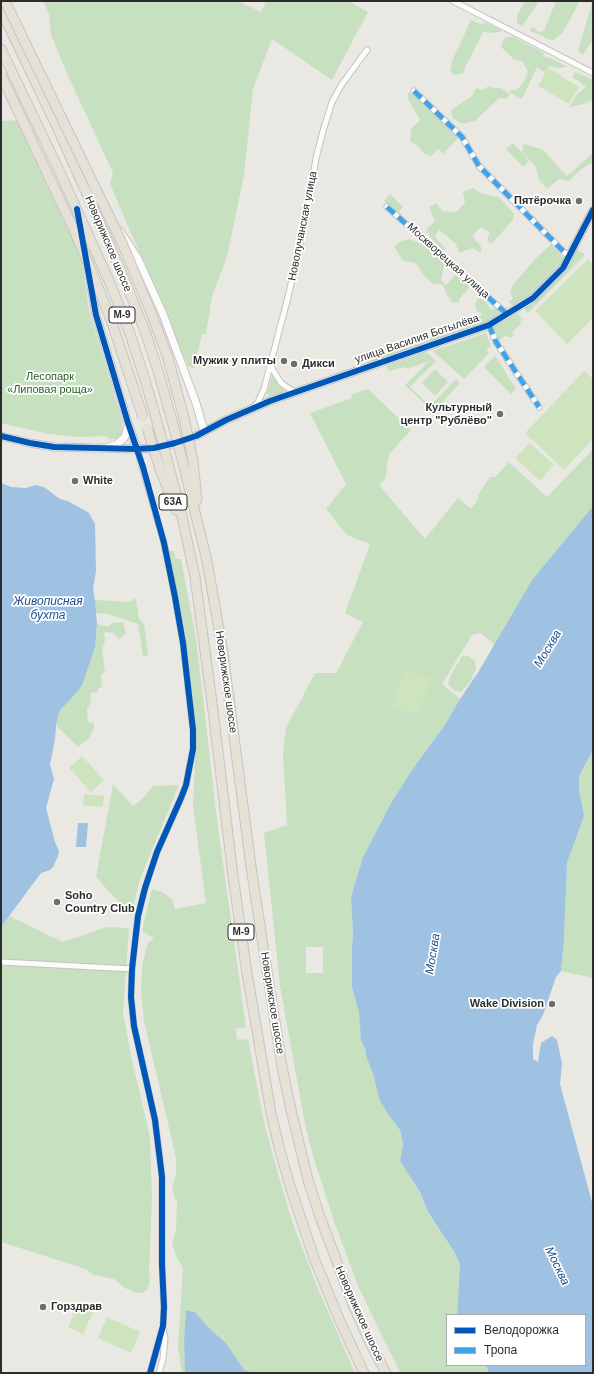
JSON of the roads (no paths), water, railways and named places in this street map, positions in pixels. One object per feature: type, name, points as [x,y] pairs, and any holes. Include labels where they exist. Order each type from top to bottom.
[{"type":"highway","points":[[5,1],[123,245],[168,358],[184,418],[193,460],[200,531]]},
{"type":"highway","name":"Новорижское шоссе","points":[[1,10],[78,174],[118,264],[159,374],[207,561],[223,653],[252,874],[282,1067],[292,1117],[308,1180],[330,1244],[353,1305],[369,1341],[386,1373]]},
{"type":"highway","name":"Новорижское шоссе","points":[[1,49],[77,209],[110,283],[130,334],[170,467],[195,578],[206,652],[233,876],[248,980],[271,1113],[290,1186],[312,1252],[339,1319],[364,1373]]},
{"type":"highway","name":"63A","points":[[1,75],[94,276],[111,320],[160,469],[186,535]]},
{"type":"street","points":[[453,1],[593,73]]},
{"type":"street","name":"Новолучанская улица","points":[[253,408],[258,402],[264,389],[271,364],[307,213],[316,158],[332,102],[342,84],[368,50]]},
{"type":"street","points":[[414,91],[462,137],[479,166],[569,257]]},
{"type":"street","points":[[78,174],[106,211],[138,259],[163,314],[196,404],[204,431]]},
{"type":"street","name":"Москворецкая улица","points":[[387,207],[508,315]]},
{"type":"street","points":[[77,209],[96,315],[128,424],[138,449],[164,542],[183,643],[192,709],[193,749],[186,785],[157,852],[145,888],[138,916],[132,969],[131,997],[134,1026],[156,1120],[162,1177],[163,1326],[150,1373]]},
{"type":"street","name":"улица Василия Ботылёва","points":[[1,436],[54,447],[138,449],[154,448],[176,443],[196,436],[270,401],[489,325],[508,315],[533,298],[563,268],[593,210]]},
{"type":"street","points":[[489,325],[496,342],[538,407]]},
{"type":"street","points":[[271,364],[281,382],[294,392]]},
{"type":"street","points":[[264,389],[265,396],[270,401]]},
{"type":"street","points":[[104,448],[116,445],[124,438],[128,424]]},
{"type":"street","points":[[1,962],[132,969]]},
{"type":"street","points":[[159,1373],[163,1359],[165,1338],[163,1326]]},
{"type":"water","name":"Живописная бухта","points":[[1,483],[11,487],[26,488],[35,485],[44,487],[60,499],[68,501],[89,513],[95,524],[96,571],[93,589],[97,624],[95,647],[82,686],[60,710],[56,725],[50,765],[54,779],[46,808],[55,842],[59,851],[58,856],[53,867],[50,870],[41,873],[1,927]]},
{"type":"water","name":"Москва","points":[[593,506],[593,750],[579,776],[579,789],[584,816],[567,863],[564,940],[561,971],[556,977],[543,1015],[537,1025],[533,1044],[533,1059],[538,1062],[541,1043],[552,1036],[557,1040],[562,1063],[560,1084],[593,1206],[593,1373],[489,1373],[486,1366],[586,1366],[586,1314],[457,1314],[460,1264],[455,1253],[428,1212],[420,1192],[400,1161],[403,1144],[400,1130],[379,1099],[365,1048],[361,1041],[359,1013],[352,987],[353,932],[351,897],[363,857],[391,803],[412,770],[444,726],[479,671],[532,580]]},
{"type":"water","points":[[78,823],[88,823],[86,847],[76,847]]},
{"type":"water","points":[[186,1310],[195,1312],[209,1328],[226,1343],[244,1370],[254,1373],[185,1373],[184,1341]]},
{"type":"place","name":"Пятёрочка","points":[[579,201]]},
{"type":"place","name":"Мужик у плиты","points":[[284,361]]},
{"type":"place","name":"Дикси","points":[[294,364]]},
{"type":"place","name":"Культурный центр \"Рублёво\"","points":[[500,414]]},
{"type":"place","name":"White","points":[[75,481]]},
{"type":"place","name":"Soho Country Club","points":[[57,902]]},
{"type":"place","name":"Wake Division","points":[[552,1004]]},
{"type":"place","name":"Горздрав","points":[[43,1307]]},
{"type":"park label","name":"Лесопарк «Липовая роща»","points":[[50,383]]}]
